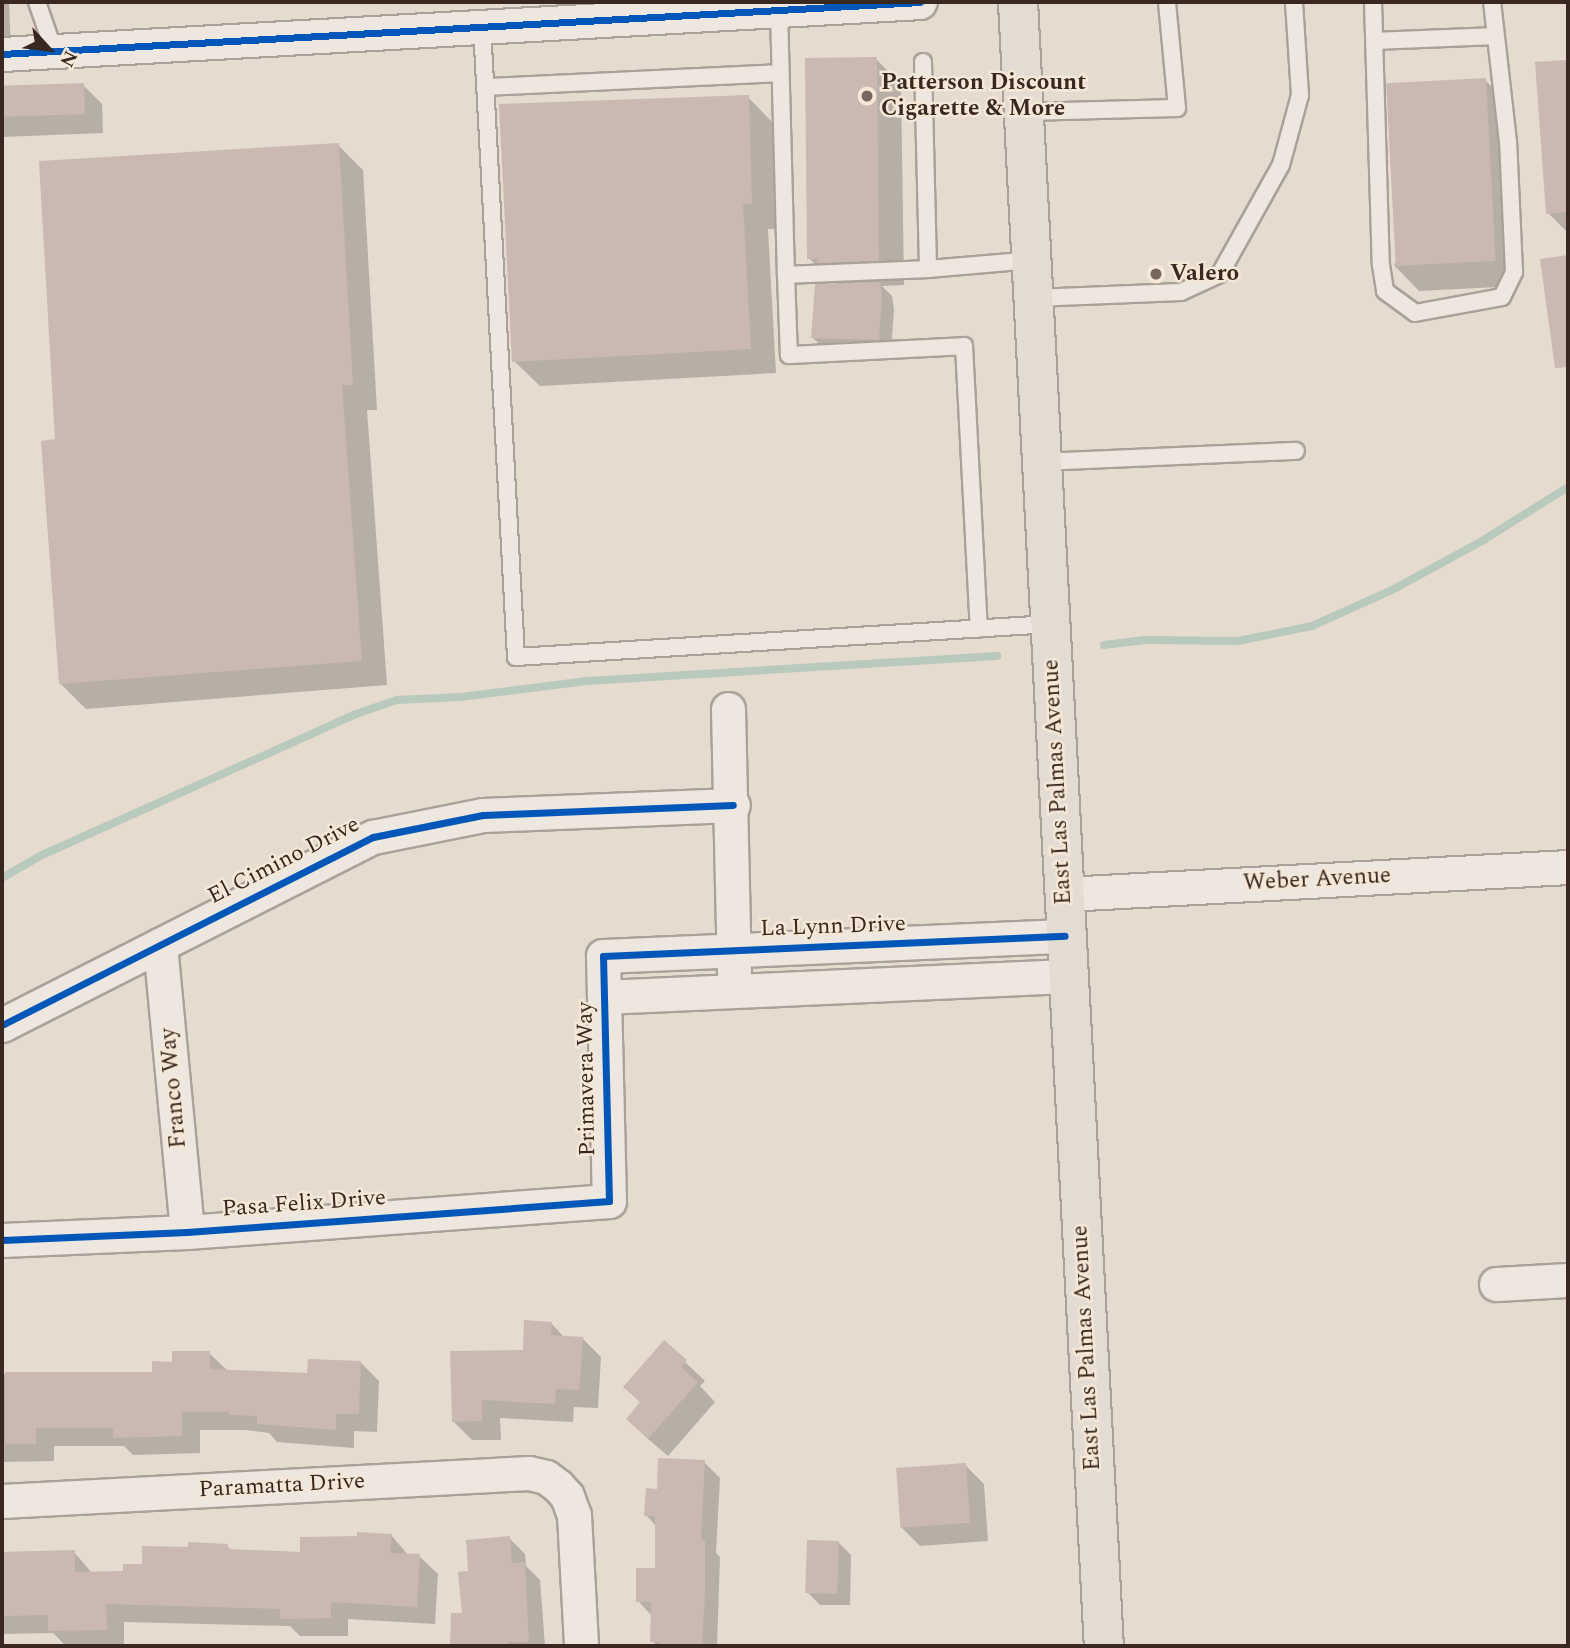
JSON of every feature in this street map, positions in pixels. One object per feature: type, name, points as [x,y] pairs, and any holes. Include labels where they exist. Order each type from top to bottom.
[{"type":"main road","name":"East Las Palmas Avenue","points":[[1018,2],[1104,1646]]},
{"type":"street","points":[[2,54],[920,2]]},
{"type":"street","points":[[728,709],[733,805],[735,991]]},
{"type":"street","name":"El Cimino Drive","points":[[2,1025],[373,837],[483,815],[733,805]]},
{"type":"street","name":"Weber Avenue","points":[[1065,894],[1568,867]]},
{"type":"street","name":"La Lynn Drive","points":[[603,956],[1065,936]]},
{"type":"street","name":"Franco Way","points":[[160,945],[187,1232]]},
{"type":"street","name":"Primavera Way","points":[[603,956],[609,1200]]},
{"type":"street","points":[[604,997],[1067,976]]},
{"type":"street","name":"Pasa Felix Drive","points":[[2,1240],[187,1232],[609,1200]]},
{"type":"street","points":[[1496,1284],[1568,1280]]},
{"type":"street","name":"Paramatta Drive","points":[[2,1502],[529,1473],[546,1477],[567,1496],[574,1515],[581,1646]]},
{"type":"lane","points":[[37,2],[54,51]]},
{"type":"lane","points":[[1024,113],[1177,108],[1167,2]]},
{"type":"lane","points":[[1034,298],[1181,292],[1220,274],[1281,165],[1300,95],[1294,2]]},
{"type":"lane","points":[[1373,2],[1381,265],[1385,291],[1415,313],[1502,297],[1514,272],[1508,142],[1492,2]]},
{"type":"lane","points":[[779,10],[789,355],[964,346],[979,629]]},
{"type":"lane","points":[[482,27],[516,657],[1051,624]]},
{"type":"lane","points":[[1375,41],[1495,36]]},
{"type":"lane","points":[[923,62],[928,269]]},
{"type":"lane","points":[[487,87],[780,73]]},
{"type":"lane","points":[[786,275],[928,269],[1032,260]]},
{"type":"lane","points":[[1042,462],[1296,451]]},
{"type":"building","points":[[877,57],[879,261],[817,263],[817,259],[807,259],[805,58]]},
{"type":"building","points":[[1568,60],[1568,212],[1546,214],[1535,62]]},
{"type":"building","points":[[1486,78],[1496,261],[1396,266],[1386,83]]},
{"type":"building","points":[[84,83],[85,114],[3,117],[2,86]]},
{"type":"building","points":[[749,95],[752,204],[743,204],[751,349],[512,362],[499,104]]},
{"type":"building","points":[[339,143],[353,385],[342,385],[362,661],[59,684],[41,441],[55,439],[39,161]]},
{"type":"building","points":[[1568,255],[1568,367],[1555,368],[1540,259]]},
{"type":"building","points":[[880,282],[882,296],[879,340],[811,338],[815,284]]},
{"type":"building","points":[[524,1320],[552,1322],[551,1335],[583,1337],[579,1390],[556,1389],[555,1404],[482,1400],[482,1421],[452,1422],[450,1351],[523,1350]]},
{"type":"building","points":[[664,1340],[687,1360],[681,1367],[698,1382],[648,1439],[626,1419],[640,1402],[623,1387]]},
{"type":"building","points":[[172,1351],[210,1351],[210,1369],[307,1373],[308,1359],[361,1361],[359,1414],[336,1414],[336,1430],[257,1424],[257,1416],[229,1415],[229,1412],[182,1412],[182,1436],[113,1438],[113,1428],[36,1428],[36,1444],[5,1444],[5,1372],[152,1372],[152,1361],[172,1362]]},
{"type":"building","points":[[658,1458],[705,1460],[701,1540],[705,1540],[702,1646],[661,1646],[661,1642],[650,1642],[651,1602],[636,1602],[636,1568],[655,1568],[655,1516],[644,1516],[646,1488],[657,1489]]},
{"type":"building","points":[[966,1463],[970,1523],[900,1528],[896,1468]]},
{"type":"building","points":[[357,1532],[392,1534],[390,1553],[420,1554],[417,1607],[331,1602],[331,1618],[280,1619],[280,1609],[106,1604],[107,1630],[48,1631],[48,1615],[2,1616],[2,1552],[75,1550],[75,1572],[123,1571],[123,1564],[142,1564],[142,1546],[188,1547],[188,1542],[228,1544],[228,1549],[300,1552],[300,1537],[357,1536]]},
{"type":"building","points":[[510,1536],[512,1563],[525,1562],[529,1642],[508,1642],[508,1646],[450,1646],[451,1613],[462,1613],[458,1572],[468,1571],[466,1540]]},
{"type":"building","points":[[807,1540],[839,1541],[837,1594],[805,1593]]},
{"type":"waterway","points":[[1104,645],[1145,640],[1238,641],[1312,626],[1392,590],[1482,541],[1568,487]]},
{"type":"waterway","points":[[2,878],[40,856],[356,714],[397,700],[461,697],[587,681],[997,656]]},
{"type":"cycle path","points":[[2,54],[920,2]]},
{"type":"cycle path","points":[[2,1025],[373,837],[483,815],[733,805]]},
{"type":"cycle path","points":[[2,1240],[187,1232],[609,1201],[603,956],[1065,936]]},
{"type":"place","name":"Patterson Discount Cigarette & More","points":[[867,96]]},
{"type":"place","name":"Valero","points":[[1156,274]]}]
